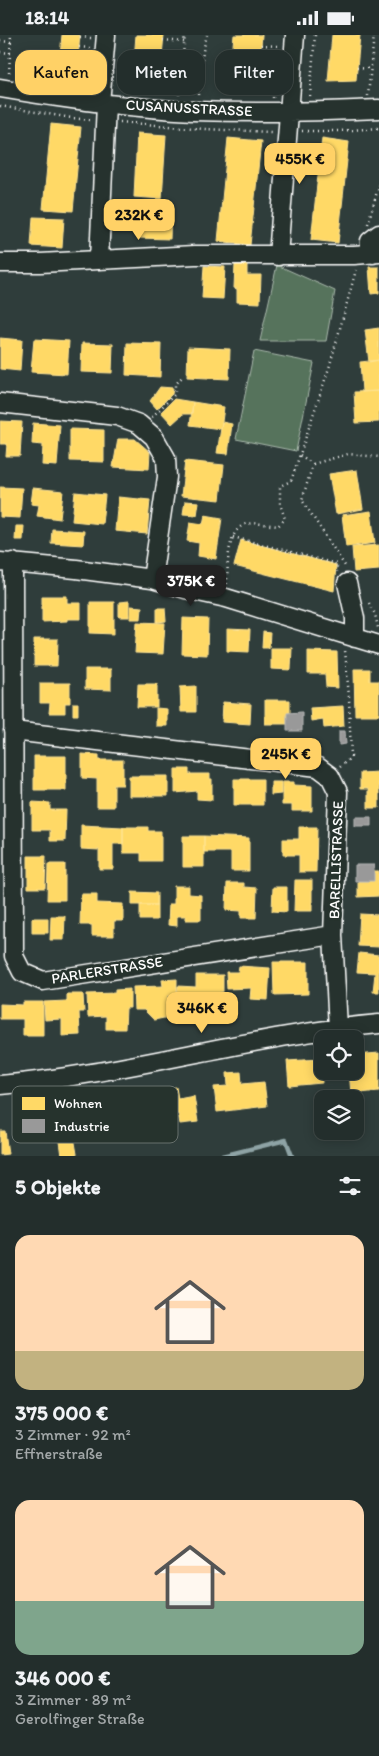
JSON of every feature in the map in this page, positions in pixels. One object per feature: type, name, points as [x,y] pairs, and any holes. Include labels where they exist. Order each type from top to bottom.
[{"type":"street","points":[[99,260],[106,35]]},
{"type":"street","points":[[278,256],[288,112],[296,35]]},
{"type":"street","name":"CUSANUSSTRASSE","points":[[4,84],[103,103],[192,111],[314,112],[373,104]]},
{"type":"street","points":[[0,263],[40,263],[195,255],[371,254],[370,241],[373,232]]},
{"type":"street","points":[[0,403],[117,416],[139,424],[154,437],[166,458],[167,477],[152,579]]},
{"type":"street","points":[[7,562],[152,579],[226,598],[378,645]]},
{"type":"street","name":"PARLERSTRASSE","points":[[7,562],[13,731],[14,956],[22,972],[43,981],[333,935]]},
{"type":"street","points":[[348,578],[355,618],[349,636]]},
{"type":"street","points":[[13,731],[318,767],[330,776]]},
{"type":"street","name":"BARELLISTRASSE","points":[[330,776],[338,792],[333,935],[338,1028]]},
{"type":"street","points":[[0,1085],[78,1076],[255,1041],[338,1028],[379,1024]]},
{"type":"path","points":[[4,84],[11,53],[11,35]]},
{"type":"path","points":[[183,50],[185,35]]},
{"type":"path","points":[[199,100],[203,51],[207,35]]},
{"type":"path","points":[[314,112],[310,101],[315,35]]},
{"type":"path","points":[[373,104],[371,69],[374,35]]},
{"type":"path","points":[[163,40],[184,42]]},
{"type":"path","points":[[0,41],[11,42]]},
{"type":"path","points":[[261,45],[278,47],[278,41]]},
{"type":"path","points":[[0,52],[11,53]]},
{"type":"path","points":[[357,68],[371,69]]},
{"type":"path","points":[[179,95],[179,99]]},
{"type":"path","points":[[265,112],[272,101],[273,95]]},
{"type":"path","points":[[373,232],[379,184]]},
{"type":"path","points":[[226,598],[230,543],[238,530],[246,523],[278,525],[284,519],[280,504],[280,486],[291,481],[330,365],[371,254]]},
{"type":"path","points":[[142,427],[175,394],[175,385],[183,376]]},
{"type":"path","points":[[299,454],[313,464]]},
{"type":"path","points":[[313,464],[348,454],[379,457]]},
{"type":"path","points":[[233,537],[338,564],[336,579],[348,578],[302,500],[313,464]]},
{"type":"path","points":[[365,597],[375,614],[378,627],[378,645]]},
{"type":"path","points":[[330,776],[351,757],[349,636]]},
{"type":"green space","points":[[277,265],[335,291],[326,341],[260,341]]},
{"type":"green space","points":[[254,351],[314,363],[296,451],[236,439]]},
{"type":"building: Wohnen","points":[[62,35],[80,35],[79,50],[61,50]]},
{"type":"building: Wohnen","points":[[136,35],[164,35],[163,50],[135,50]]},
{"type":"building: Wohnen","points":[[234,35],[262,35],[261,50],[233,50]]},
{"type":"building: Wohnen","points":[[332,35],[360,35],[356,80],[328,81]]},
{"type":"building: Wohnen","points":[[51,124],[81,127],[73,211],[43,209]]},
{"type":"building: Wohnen","points":[[137,133],[166,135],[162,199],[134,197]]},
{"type":"building: Wohnen","points":[[228,138],[261,141],[250,245],[218,241]]},
{"type":"building: Wohnen","points":[[322,138],[349,142],[338,243],[311,240]]},
{"type":"building: Wohnen","points":[[140,205],[171,207],[170,239],[138,238]]},
{"type":"building: Wohnen","points":[[33,217],[64,218],[62,248],[31,246]]},
{"type":"building: Wohnen","points":[[235,264],[247,265],[247,275],[261,275],[260,303],[237,302],[237,289],[234,288]]},
{"type":"building: Wohnen","points":[[204,266],[225,267],[223,299],[202,298]]},
{"type":"building: Wohnen","points":[[369,267],[379,267],[379,293],[371,294]]},
{"type":"building: Wohnen","points":[[379,328],[379,360],[369,362],[365,330]]},
{"type":"building: Wohnen","points":[[0,338],[22,340],[20,371],[0,369]]},
{"type":"building: Wohnen","points":[[34,339],[69,341],[67,374],[31,372]]},
{"type":"building: Wohnen","points":[[82,343],[113,344],[112,373],[81,372]]},
{"type":"building: Wohnen","points":[[127,343],[161,344],[160,377],[126,375]]},
{"type":"building: Wohnen","points":[[188,347],[230,349],[229,379],[187,377]]},
{"type":"building: Wohnen","points":[[379,360],[379,391],[362,392],[360,362]]},
{"type":"building: Wohnen","points":[[160,387],[173,388],[172,394],[157,409],[150,401]]},
{"type":"building: Wohnen","points":[[379,391],[379,422],[356,423],[354,392]]},
{"type":"building: Wohnen","points":[[174,399],[193,402],[192,414],[183,414],[172,424],[161,412]]},
{"type":"building: Wohnen","points":[[193,402],[224,407],[221,429],[190,425]]},
{"type":"building: Wohnen","points":[[0,421],[22,422],[20,456],[6,456],[7,444],[0,444]]},
{"type":"building: Wohnen","points":[[222,422],[232,424],[228,454],[217,453]]},
{"type":"building: Wohnen","points":[[33,423],[60,425],[57,466],[42,465],[43,445],[32,444]]},
{"type":"building: Wohnen","points":[[70,429],[104,430],[104,462],[70,461]]},
{"type":"building: Wohnen","points":[[118,439],[135,439],[150,452],[149,469],[113,467]]},
{"type":"building: Wohnen","points":[[185,461],[224,465],[220,500],[181,496]]},
{"type":"building: Wohnen","points":[[357,470],[363,509],[336,514],[329,474]]},
{"type":"building: Wohnen","points":[[0,487],[22,488],[20,518],[0,517]]},
{"type":"building: Wohnen","points":[[33,488],[63,491],[60,519],[37,516],[39,505],[31,504]]},
{"type":"building: Wohnen","points":[[75,492],[105,495],[102,524],[72,521]]},
{"type":"building: Wohnen","points":[[118,497],[150,500],[147,534],[115,531]]},
{"type":"building: Wohnen","points":[[185,501],[199,502],[197,515],[183,514]]},
{"type":"building: Wohnen","points":[[371,511],[375,543],[346,547],[342,515]]},
{"type":"building: Wohnen","points":[[205,515],[222,518],[216,559],[198,556],[199,543],[187,541],[190,522],[203,524]]},
{"type":"building: Wohnen","points":[[16,526],[24,526],[23,540],[15,540]]},
{"type":"building: Wohnen","points":[[52,529],[84,531],[83,545],[51,543]]},
{"type":"building: Wohnen","points":[[241,540],[336,565],[334,591],[234,566]]},
{"type":"building: Wohnen","points":[[379,545],[379,570],[354,572],[352,547]]},
{"type":"building: Wohnen","points":[[42,596],[67,596],[67,603],[81,603],[81,619],[42,622]]},
{"type":"building: Wohnen","points":[[129,601],[129,617],[119,617],[119,602]]},
{"type":"building: Wohnen","points":[[90,602],[114,602],[114,634],[90,633]]},
{"type":"building: Wohnen","points":[[131,606],[142,607],[141,619],[130,619]]},
{"type":"building: Wohnen","points":[[157,608],[165,608],[166,621],[157,622]]},
{"type":"building: Wohnen","points":[[183,618],[208,619],[207,655],[182,654]]},
{"type":"building: Wohnen","points":[[137,622],[165,623],[163,654],[135,653]]},
{"type":"building: Wohnen","points":[[227,629],[250,630],[249,652],[227,651]]},
{"type":"building: Wohnen","points":[[263,632],[270,633],[269,648],[262,648]]},
{"type":"building: Wohnen","points":[[34,639],[58,639],[57,666],[34,666]]},
{"type":"building: Wohnen","points":[[271,648],[292,648],[291,670],[271,669]]},
{"type":"building: Wohnen","points":[[308,651],[337,652],[338,688],[326,687],[325,674],[308,674]]},
{"type":"building: Wohnen","points":[[85,669],[111,669],[111,690],[85,689]]},
{"type":"building: Wohnen","points":[[354,669],[370,669],[370,681],[379,681],[379,715],[355,715]]},
{"type":"building: Wohnen","points":[[40,683],[70,683],[70,703],[65,703],[65,713],[49,713],[50,703],[40,703]]},
{"type":"building: Wohnen","points":[[138,684],[157,684],[157,707],[137,707]]},
{"type":"building: Wohnen","points":[[196,686],[196,712],[181,712],[180,687]]},
{"type":"building: Wohnen","points":[[265,700],[290,700],[290,713],[287,713],[287,724],[265,724]]},
{"type":"building: Wohnen","points":[[223,702],[251,704],[250,724],[222,722]]},
{"type":"building: Wohnen","points":[[73,703],[78,703],[78,715],[73,715]]},
{"type":"building: Wohnen","points":[[343,706],[344,726],[324,728],[323,719],[311,721],[310,708]]},
{"type":"building: Wohnen","points":[[156,708],[167,709],[167,726],[156,726]]},
{"type":"building: Wohnen","points":[[82,754],[99,755],[99,760],[123,760],[123,785],[114,785],[114,807],[97,807],[97,779],[82,778]]},
{"type":"building: Wohnen","points":[[34,756],[66,756],[66,790],[34,790]]},
{"type":"building: Wohnen","points":[[175,769],[189,769],[189,774],[210,774],[210,779],[212,779],[212,800],[197,799],[197,791],[175,793]]},
{"type":"building: Wohnen","points":[[379,772],[379,808],[368,808],[368,789],[360,789],[360,773]]},
{"type":"building: Wohnen","points":[[129,776],[168,776],[168,796],[129,796]]},
{"type":"building: Wohnen","points":[[234,779],[263,779],[263,805],[234,805]]},
{"type":"building: Wohnen","points":[[271,782],[281,782],[281,794],[271,795]]},
{"type":"building: Wohnen","points":[[282,782],[294,782],[294,785],[312,786],[312,811],[292,811],[292,805],[282,805]]},
{"type":"building: Wohnen","points":[[32,802],[50,803],[50,810],[66,810],[65,841],[50,841],[50,830],[32,830]]},
{"type":"building: Wohnen","points":[[81,825],[123,827],[123,844],[113,844],[113,869],[99,869],[99,850],[81,849]]},
{"type":"building: Wohnen","points":[[123,827],[148,827],[148,831],[161,831],[161,861],[141,861],[141,853],[123,853]]},
{"type":"building: Wohnen","points":[[299,827],[317,827],[316,872],[299,872],[299,855],[283,855],[283,839],[299,839]]},
{"type":"building: Wohnen","points":[[183,836],[204,836],[204,867],[183,867]]},
{"type":"building: Wohnen","points":[[204,836],[249,838],[249,871],[231,871],[231,852],[204,852]]},
{"type":"building: Wohnen","points":[[28,856],[46,856],[45,888],[28,888]]},
{"type":"building: Wohnen","points":[[48,864],[65,864],[65,900],[47,900]]},
{"type":"building: Wohnen","points":[[374,871],[379,871],[379,896],[358,897],[358,881],[374,881]]},
{"type":"building: Wohnen","points":[[295,880],[312,880],[312,911],[294,911]]},
{"type":"building: Wohnen","points":[[227,883],[244,883],[244,887],[257,888],[256,918],[241,918],[241,911],[226,910]]},
{"type":"building: Wohnen","points":[[174,886],[189,886],[189,894],[201,895],[201,920],[186,920],[186,916],[177,916],[177,926],[168,925],[169,904],[174,904]]},
{"type":"building: Wohnen","points":[[273,887],[287,887],[287,912],[272,911]]},
{"type":"building: Wohnen","points":[[132,892],[157,893],[157,905],[132,905]]},
{"type":"building: Wohnen","points":[[81,894],[97,894],[97,903],[123,904],[123,921],[114,921],[114,936],[92,936],[92,925],[80,925]]},
{"type":"building: Wohnen","points":[[140,905],[157,905],[157,920],[140,920]]},
{"type":"building: Wohnen","points":[[360,914],[379,915],[379,947],[358,946]]},
{"type":"building: Wohnen","points":[[51,916],[65,916],[64,940],[50,940]]},
{"type":"building: Wohnen","points":[[32,918],[48,918],[48,933],[32,933]]},
{"type":"building: Wohnen","points":[[359,953],[379,955],[379,992],[373,992],[375,973],[357,972]]},
{"type":"building: Wohnen","points":[[273,962],[308,962],[308,994],[274,995]]},
{"type":"building: Wohnen","points":[[239,966],[270,968],[268,1000],[250,999],[251,988],[227,989],[226,972],[238,972]]},
{"type":"building: Wohnen","points":[[196,975],[223,975],[223,992],[220,992],[219,1008],[203,1008],[204,1000],[177,999],[178,986],[196,987]]},
{"type":"building: Wohnen","points":[[177,979],[177,997],[168,996],[169,1017],[154,1020],[144,1010],[134,1010],[133,987],[163,986],[162,980]]},
{"type":"building: Wohnen","points":[[130,989],[130,1008],[126,1008],[125,1029],[106,1029],[106,1016],[88,1017],[87,994],[115,993],[115,990]]},
{"type":"building: Wohnen","points":[[67,994],[83,994],[84,1012],[79,1012],[80,1035],[62,1036],[62,1019],[45,1020],[44,1002],[67,1001]]},
{"type":"building: Wohnen","points":[[23,1002],[43,1002],[43,1036],[23,1036],[23,1019],[0,1019],[0,1004],[23,1005]]},
{"type":"building: Wohnen","points":[[379,1053],[379,1091],[364,1093],[364,1090],[351,1090],[350,1080],[364,1080],[364,1054]]},
{"type":"building: Wohnen","points":[[314,1059],[314,1080],[322,1080],[322,1083],[289,1086],[287,1061]]},
{"type":"building: Wohnen","points":[[241,1072],[242,1084],[264,1082],[267,1106],[217,1112],[214,1087],[228,1086],[227,1073]]},
{"type":"building: Wohnen","points":[[194,1096],[198,1122],[180,1124],[178,1099]]},
{"type":"building: Wohnen","points":[[0,1131],[5,1131],[8,1154],[0,1155]]},
{"type":"building: Wohnen","points":[[60,1143],[75,1143],[77,1154],[62,1156]]},
{"type":"building: Industrie","points":[[302,712],[302,731],[287,731],[287,713]]},
{"type":"building: Industrie","points":[[339,731],[345,731],[346,744],[339,745]]},
{"type":"building: Industrie","points":[[355,817],[371,817],[371,826],[355,826]]},
{"type":"building: Industrie","points":[[355,865],[374,865],[374,881],[355,881]]},
{"type":"waterway","points":[[222,1156],[286,1140],[292,1156]]}]
